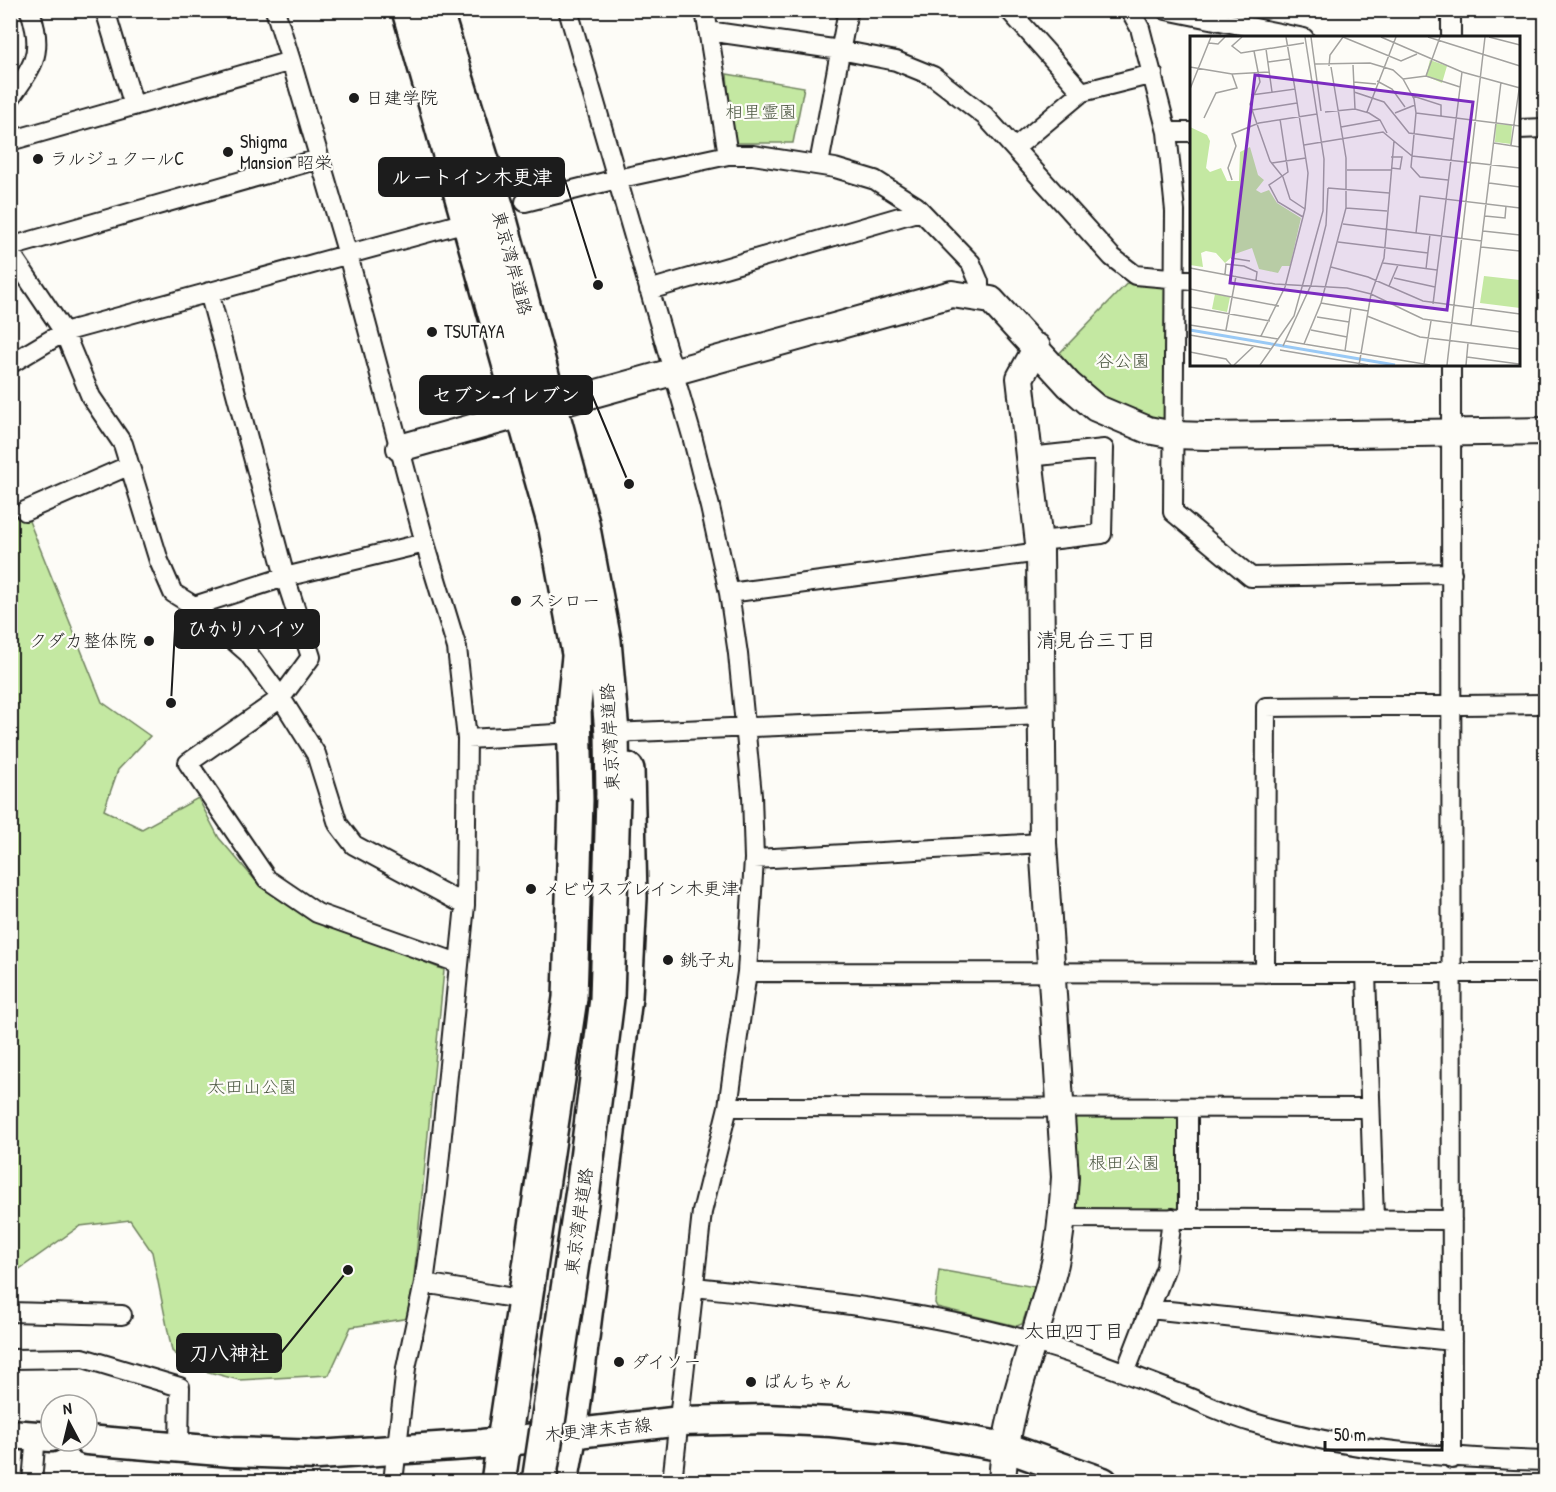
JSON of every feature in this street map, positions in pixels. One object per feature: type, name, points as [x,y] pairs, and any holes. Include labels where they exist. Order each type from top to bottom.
[{"type":"highway","points":[[394,10],[431,128],[461,190]]},
{"type":"highway","name":"東京湾岸道路","points":[[410,10],[461,190],[497,211]]},
{"type":"highway","name":"東京湾岸道路","points":[[435,10],[497,211],[538,410],[556,530],[579,647],[603,799],[607,999],[591,1131],[539,1482]]},
{"type":"highway","points":[[450,10],[479,111],[497,211]]},
{"type":"highway","name":"東京湾岸道路","points":[[521,1482],[565,1188],[585,1008],[591,900],[612,733],[604,641],[582,523],[538,410]]},
{"type":"highway","points":[[498,1482],[570,998],[576,800],[574,705],[579,647]]},
{"type":"highway","points":[[561,1482],[570,1433],[625,998],[630,898],[629,796],[626,758],[612,733]]},
{"type":"main road","name":"木更津末吉線","points":[[99,1441],[287,1455],[398,1450],[505,1441],[681,1421],[766,1419],[831,1422],[909,1430],[1005,1447],[1103,1482]]},
{"type":"street","points":[[10,99],[34,63],[37,52],[36,34],[29,10]]},
{"type":"street","points":[[105,10],[134,106]]},
{"type":"street","points":[[275,10],[348,255],[425,543],[457,648],[467,739],[465,905],[424,1283],[405,1368],[393,1482]]},
{"type":"street","points":[[568,10],[695,447],[729,593],[746,728],[754,859],[747,972],[728,1107],[702,1212],[681,1421],[672,1482]]},
{"type":"street","points":[[705,10],[728,155]]},
{"type":"street","points":[[819,164],[848,10]]},
{"type":"street","points":[[1009,10],[1082,92]]},
{"type":"street","points":[[1130,10],[1140,28],[1167,132],[1183,280],[1174,435],[1173,512],[1251,577],[1452,573]]},
{"type":"street","points":[[1166,10],[1294,36]]},
{"type":"street","points":[[1451,10],[1451,36]]},
{"type":"street","points":[[708,32],[840,50],[896,61],[933,76],[986,116],[1112,257],[1135,276],[1183,280]]},
{"type":"street","points":[[10,141],[291,61]]},
{"type":"street","points":[[1015,148],[1082,92],[1153,74]]},
{"type":"street","points":[[1520,129],[1545,128]]},
{"type":"street","points":[[1167,132],[1190,132]]},
{"type":"street","points":[[10,364],[64,332],[617,179],[728,155],[753,155],[819,164],[875,180],[920,211],[971,262],[979,282],[979,297]]},
{"type":"street","points":[[10,247],[319,159]]},
{"type":"street","points":[[649,290],[920,211]]},
{"type":"street","points":[[10,252],[64,332],[91,397],[123,444],[159,561],[173,593],[195,606],[248,653],[281,698],[316,754],[339,824],[354,845],[465,905]]},
{"type":"street","points":[[209,292],[285,578],[311,657],[281,698],[188,763],[267,879],[317,913],[458,963]]},
{"type":"street","points":[[400,448],[952,294],[991,300],[1037,347],[1069,385],[1096,408],[1148,430],[1174,435],[1545,431]]},
{"type":"street","points":[[1002,1482],[1005,1447],[1054,1264],[1063,1218],[1065,1177],[1043,843],[1040,546],[1020,378],[1037,347]]},
{"type":"street","points":[[1451,366],[1452,1459]]},
{"type":"street","points":[[729,593],[1040,546],[1102,534],[1104,449],[1029,457]]},
{"type":"street","points":[[25,511],[128,466]]},
{"type":"street","points":[[195,606],[285,578],[425,543]]},
{"type":"street","points":[[1265,973],[1266,707],[1545,704]]},
{"type":"street","points":[[612,733],[1042,715]]},
{"type":"street","points":[[467,739],[575,733]]},
{"type":"street","points":[[754,859],[1043,843]]},
{"type":"street","points":[[747,972],[1545,973]]},
{"type":"street","points":[[1366,973],[1374,1219]]},
{"type":"street","points":[[728,1107],[1370,1108]]},
{"type":"street","points":[[1125,1373],[1166,1267],[1180,1218],[1188,1108]]},
{"type":"street","points":[[1063,1218],[1452,1220]]},
{"type":"street","points":[[424,1283],[525,1300]]},
{"type":"street","points":[[695,1287],[822,1300],[967,1324],[1032,1341],[1125,1373],[1248,1421],[1318,1440],[1452,1459],[1545,1461]]},
{"type":"street","points":[[1150,1309],[1452,1341]]},
{"type":"street","points":[[10,1312],[122,1315]]},
{"type":"street","points":[[10,1359],[83,1358],[180,1387],[179,1448]]},
{"type":"street","points":[[32,1436],[32,1482]]},
{"type":"green space","name":"相里霊園","points":[[727,74],[804,87],[793,143],[732,143]]},
{"type":"green space","name":"谷公園","points":[[1135,275],[1174,280],[1174,435],[1148,430],[1050,363]]},
{"type":"green space","name":"太田山公園","points":[[25,511],[102,702],[150,736],[118,770],[104,810],[142,829],[198,798],[219,838],[261,887],[314,918],[444,970],[410,1318],[351,1327],[329,1375],[239,1380],[190,1367],[172,1351],[152,1252],[130,1220],[80,1226],[11,1275],[10,520]]},
{"type":"green space","name":"根田公園","points":[[1063,1110],[1184,1112],[1185,1215],[1067,1214]]},
{"type":"green space","points":[[939,1270],[1035,1287],[1022,1324],[1017,1326],[937,1307],[935,1303]]},
{"type":"place","name":"日建学院","points":[[354,98]]},
{"type":"place","name":"Shigma Mansion 昭栄","points":[[228,152]]},
{"type":"place","name":"ラルジュクールC","points":[[38,159]]},
{"type":"place","name":"ルートイン木更津","points":[[598,285]]},
{"type":"place","name":"TSUTAYA","points":[[432,332]]},
{"type":"place","name":"セブン-イレブン","points":[[629,484]]},
{"type":"place","name":"スシロー","points":[[516,601]]},
{"type":"place","name":"クダカ整体院","points":[[149,641]]},
{"type":"place","name":"ひかりハイツ","points":[[171,703]]},
{"type":"place","name":"メビウスブレイン木更津","points":[[531,889]]},
{"type":"place","name":"銚子丸","points":[[668,960]]},
{"type":"place","name":"刀八神社","points":[[348,1270]]},
{"type":"place","name":"ダイソー","points":[[619,1362]]},
{"type":"place","name":"ぱんちゃん","points":[[751,1382]]},
{"type":"district","name":"清見台三丁目","points":[[1096,640]]},
{"type":"district","name":"太田四丁目","points":[[1074,1331]]}]
